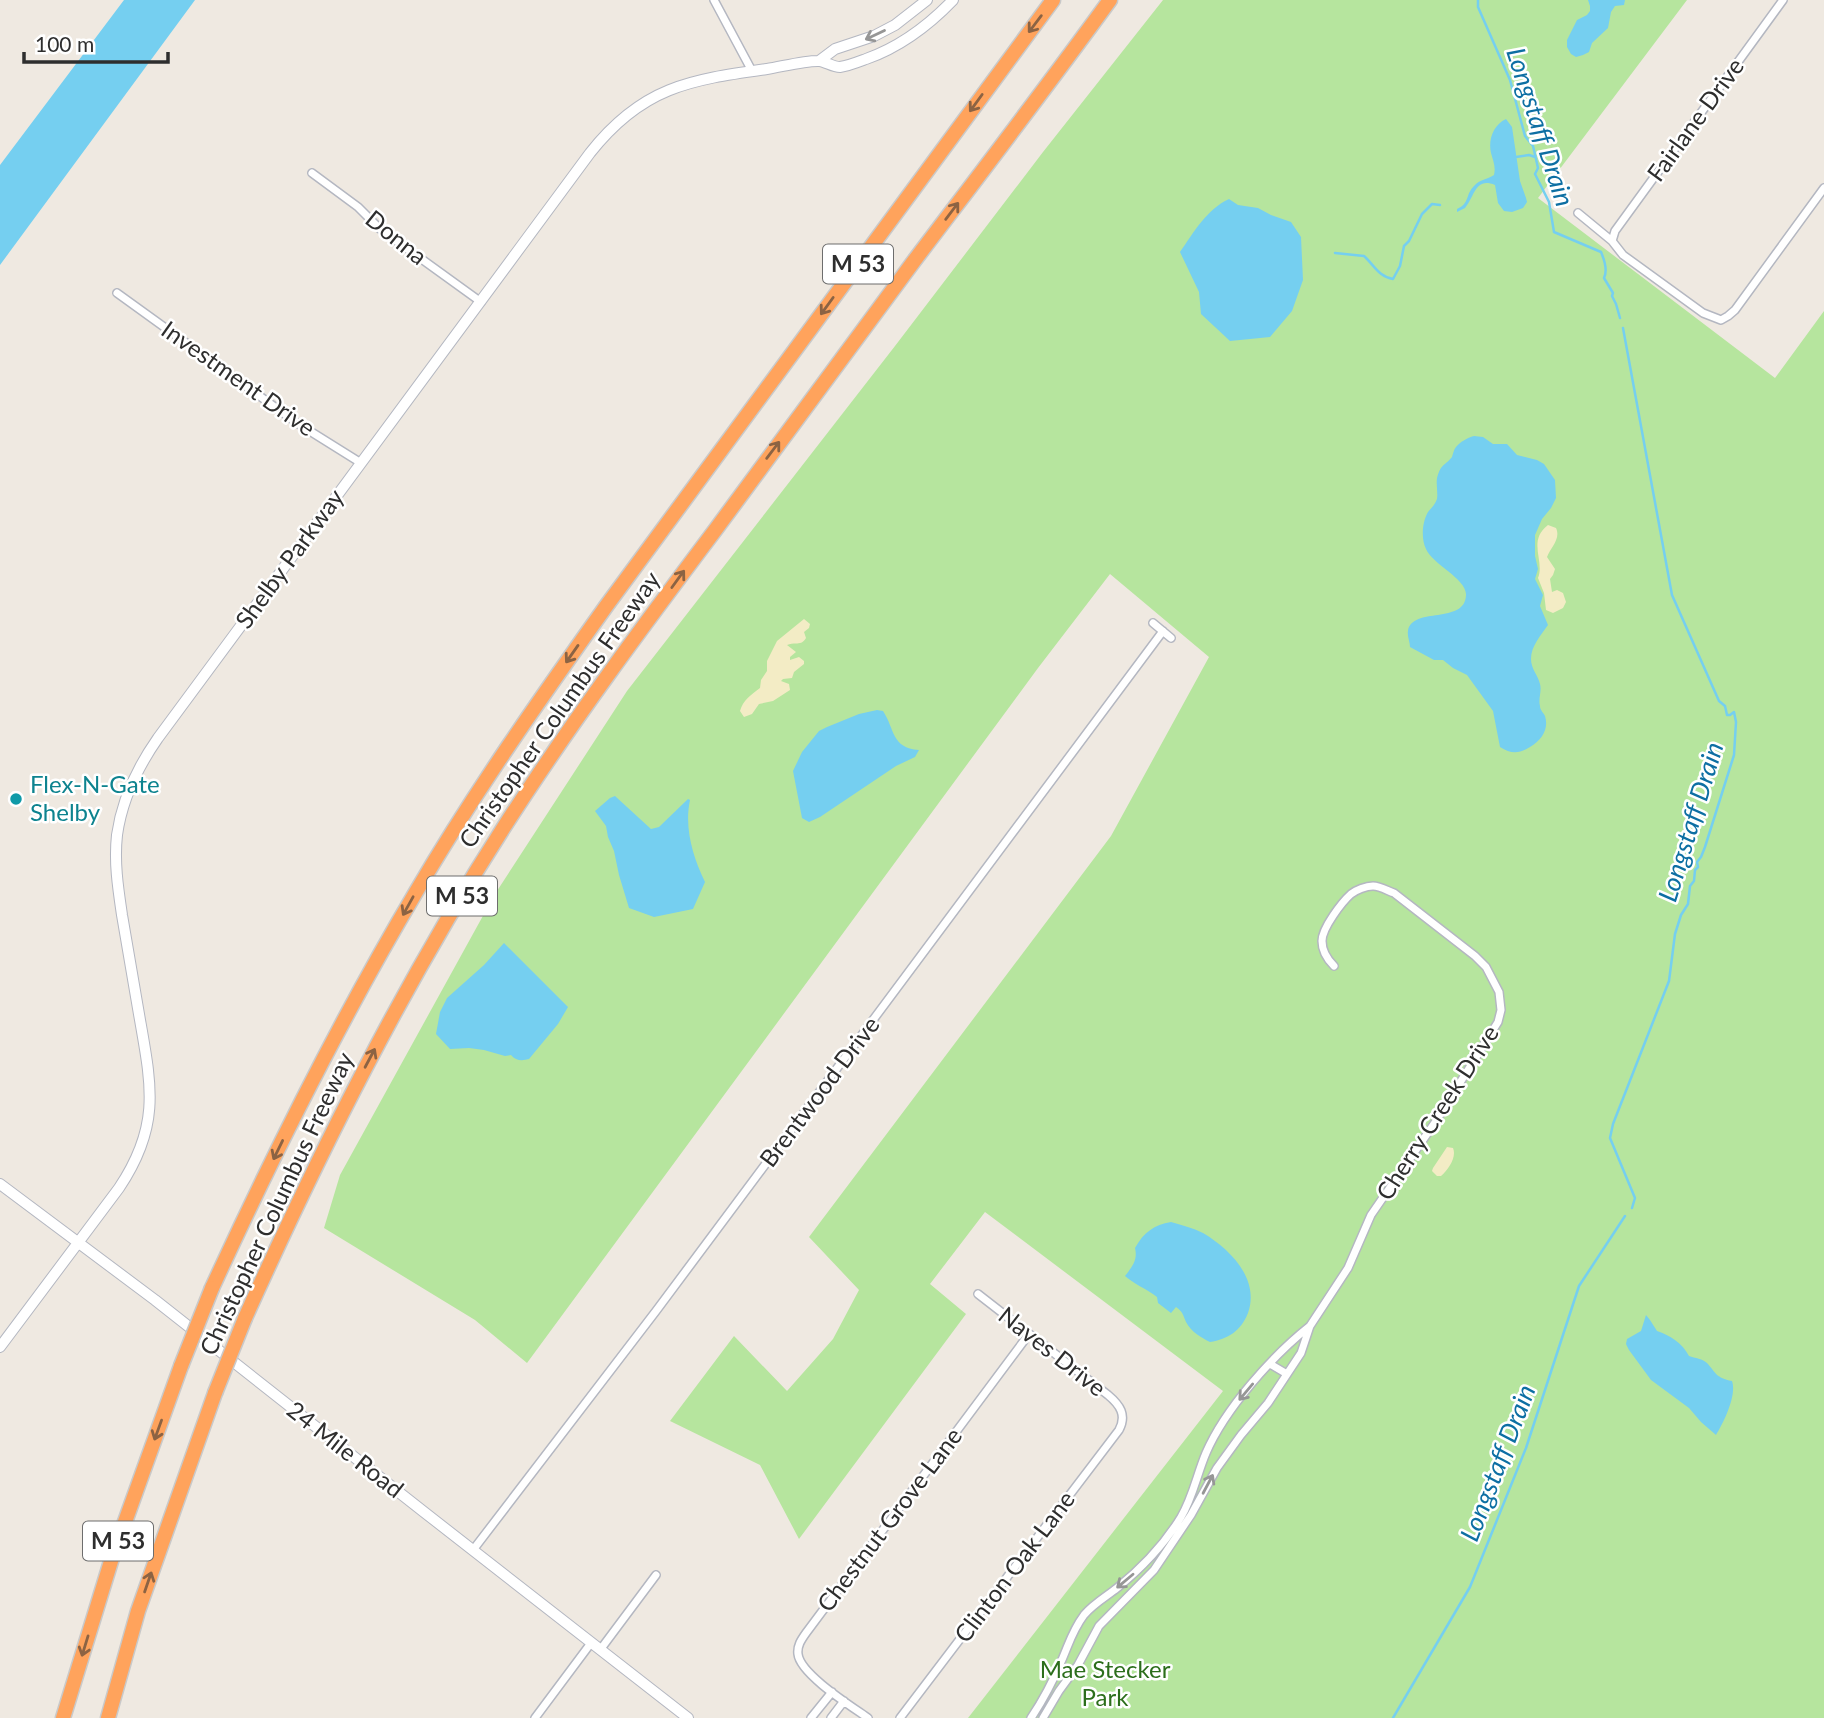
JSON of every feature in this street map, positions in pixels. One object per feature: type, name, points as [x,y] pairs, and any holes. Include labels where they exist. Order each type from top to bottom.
[{"type":"highway","name":"Christopher Columbus Freeway","points":[[64,1718],[112,1558],[212,1288],[298,1107],[416,892],[470,804],[607,605],[1053,0]]},
{"type":"highway","name":"Christopher Columbus Freeway","points":[[108,1718],[138,1611],[215,1393],[245,1318],[297,1203],[381,1037],[454,910],[504,827],[610,671],[1110,0]]},
{"type":"highway","points":[[1089,29],[1116,0]]},
{"type":"street","points":[[714,0],[752,71]]},
{"type":"street","points":[[928,0],[926,12],[932,20]]},
{"type":"street","name":"Shelby Parkway","points":[[819,61],[835,49],[885,30],[909,16],[928,0]]},
{"type":"street","name":"Shelby Parkway","points":[[0,1347],[119,1188],[134,1164],[146,1134],[151,1090],[149,1069],[116,877],[117,838],[125,798],[135,774],[158,738],[590,153],[621,119],[643,103],[700,79],[819,61],[839,67],[864,60],[899,44],[932,20],[953,0]]},
{"type":"street","name":"Fairlane Drive","points":[[1612,241],[1615,232],[1783,0]]},
{"type":"street","name":"Donna","points":[[312,173],[358,207],[380,229],[481,302]]},
{"type":"street","points":[[1578,213],[1612,241],[1623,255],[1703,313],[1721,320],[1728,316],[1824,188]]},
{"type":"street","name":"Investment Drive","points":[[117,293],[297,423],[361,463]]},
{"type":"street","points":[[1153,623],[1171,638]]},
{"type":"street","name":"Brentwood Drive","points":[[473,1550],[656,1311],[1163,631]]},
{"type":"street","name":"Cherry Creek Drive","points":[[1039,1706],[1045,1715],[1078,1665],[1098,1626],[1154,1570],[1217,1468],[1268,1404],[1301,1353],[1310,1326],[1348,1268],[1371,1215],[1436,1121],[1495,1028],[1502,1010],[1496,984],[1480,961],[1394,893],[1373,886],[1356,890],[1349,895],[1324,929],[1322,946],[1334,966]]},
{"type":"street","name":"24 Mile Road","points":[[0,1184],[155,1300],[688,1718]]},
{"type":"street","name":"Naves Drive","points":[[978,1294],[1108,1395],[1123,1414]]},
{"type":"street","name":"Cherry Creek Drive","points":[[1031,1718],[1062,1661],[1072,1632],[1086,1612],[1140,1569],[1185,1518],[1206,1453],[1221,1426],[1239,1399],[1288,1343],[1310,1326]]},
{"type":"street","name":"Chestnut Grove Lane","points":[[844,1701],[810,1675],[800,1662],[798,1651],[802,1639],[1029,1334]]},
{"type":"street","points":[[1270,1364],[1287,1374]]},
{"type":"street","name":"Clinton Oak Lane","points":[[901,1718],[1119,1430],[1123,1423],[1123,1414]]},
{"type":"street","points":[[535,1718],[656,1575]]},
{"type":"street","points":[[811,1718],[832,1692]]},
{"type":"street","points":[[831,1718],[844,1701],[868,1718]]},
{"type":"green space","name":"Mae Stecker Park","points":[[1163,0],[1687,0],[1538,198],[1775,378],[1824,311],[1824,1718],[968,1718],[1223,1391],[985,1212],[930,1284],[966,1314],[799,1539],[760,1465],[670,1421],[734,1336],[787,1391],[833,1339],[859,1290],[809,1237],[1111,836],[1209,657],[1110,574],[527,1363],[475,1320],[324,1228],[340,1175],[495,894],[627,691]]},
{"type":"sand","points":[[1548,525],[1556,528],[1557,532],[1547,557],[1555,569],[1550,579],[1552,592],[1557,590],[1563,593],[1566,602],[1563,608],[1553,613],[1546,610],[1544,593],[1538,578],[1540,571],[1537,544],[1542,531]]},
{"type":"sand","points":[[804,619],[810,624],[804,632],[806,638],[802,642],[787,645],[796,652],[790,660],[799,657],[804,661],[792,678],[781,681],[789,684],[790,690],[773,701],[759,704],[752,714],[744,717],[740,711],[741,707],[760,688],[761,680],[767,671],[767,661],[777,641]]},
{"type":"sand","points":[[1447,1147],[1453,1148],[1453,1159],[1444,1173],[1437,1176],[1432,1171],[1433,1168]]},
{"type":"water","points":[[124,0],[195,0],[0,265],[0,165]]},
{"type":"water","points":[[1588,0],[1625,0],[1624,5],[1615,6],[1608,28],[1592,43],[1589,52],[1576,57],[1567,47],[1567,40],[1577,20],[1590,11]]},
{"type":"water","points":[[1506,119],[1512,127],[1520,181],[1527,202],[1523,208],[1512,212],[1504,211],[1498,203],[1495,185],[1488,183],[1479,186],[1465,208],[1457,212],[1474,186],[1494,175],[1491,138],[1498,125]]},
{"type":"water","points":[[1229,199],[1238,205],[1258,208],[1291,222],[1301,237],[1303,280],[1292,311],[1270,337],[1230,341],[1201,314],[1199,292],[1180,252],[1208,215]]},
{"type":"water","points":[[1474,436],[1483,437],[1493,444],[1507,444],[1517,455],[1537,460],[1544,464],[1555,480],[1556,498],[1535,535],[1538,569],[1535,579],[1543,595],[1540,606],[1548,625],[1535,645],[1531,659],[1540,684],[1540,709],[1545,716],[1546,725],[1544,734],[1538,741],[1519,752],[1500,747],[1493,711],[1467,675],[1443,660],[1434,660],[1410,647],[1408,635],[1412,624],[1419,619],[1457,610],[1466,595],[1461,583],[1429,555],[1424,545],[1423,530],[1426,516],[1437,499],[1437,478],[1440,470],[1452,457],[1458,445]]},
{"type":"water","points":[[883,711],[898,742],[919,750],[915,757],[896,766],[820,817],[809,822],[802,818],[793,771],[802,752],[819,731],[859,714]]},
{"type":"water","points":[[615,796],[651,829],[659,827],[690,800],[688,821],[691,842],[705,882],[693,909],[654,917],[629,908],[606,826],[595,811]]},
{"type":"water","points":[[504,943],[568,1007],[558,1024],[529,1059],[519,1060],[511,1055],[469,1048],[450,1049],[436,1034],[440,1012],[447,998]]},
{"type":"water","points":[[1171,1222],[1199,1231],[1223,1247],[1246,1277],[1251,1300],[1248,1313],[1242,1325],[1223,1339],[1210,1342],[1204,1339],[1191,1329],[1176,1307],[1171,1313],[1158,1303],[1157,1297],[1125,1276],[1134,1263],[1135,1248],[1142,1238],[1155,1227]]},
{"type":"water","points":[[1646,1315],[1657,1331],[1676,1340],[1689,1356],[1705,1362],[1719,1377],[1732,1381],[1731,1401],[1716,1435],[1689,1408],[1651,1380],[1629,1350],[1627,1339],[1641,1331]]},
{"type":"waterway","name":"Longstaff Drain","points":[[1478,0],[1478,7],[1510,80],[1525,136],[1533,146],[1538,168],[1535,174],[1549,202],[1554,232],[1601,252],[1606,268],[1604,278],[1613,293],[1620,318]]},
{"type":"waterway","points":[[1516,157],[1535,157]]},
{"type":"waterway","points":[[1335,253],[1364,256],[1380,273],[1393,279],[1400,266],[1404,246],[1422,214],[1432,204],[1440,205]]},
{"type":"waterway","name":"Longstaff Drain","points":[[1623,328],[1672,595],[1719,701],[1725,706],[1727,715],[1734,712],[1736,722],[1734,755],[1705,847],[1697,862],[1688,904],[1675,934],[1669,981],[1613,1124],[1610,1138],[1635,1198],[1632,1208]]},
{"type":"waterway","name":"Longstaff Drain","points":[[1393,1718],[1470,1587],[1526,1448],[1579,1286],[1625,1216]]},
{"type":"place","name":"Flex-N-Gate Shelby","points":[[16,799]]}]
